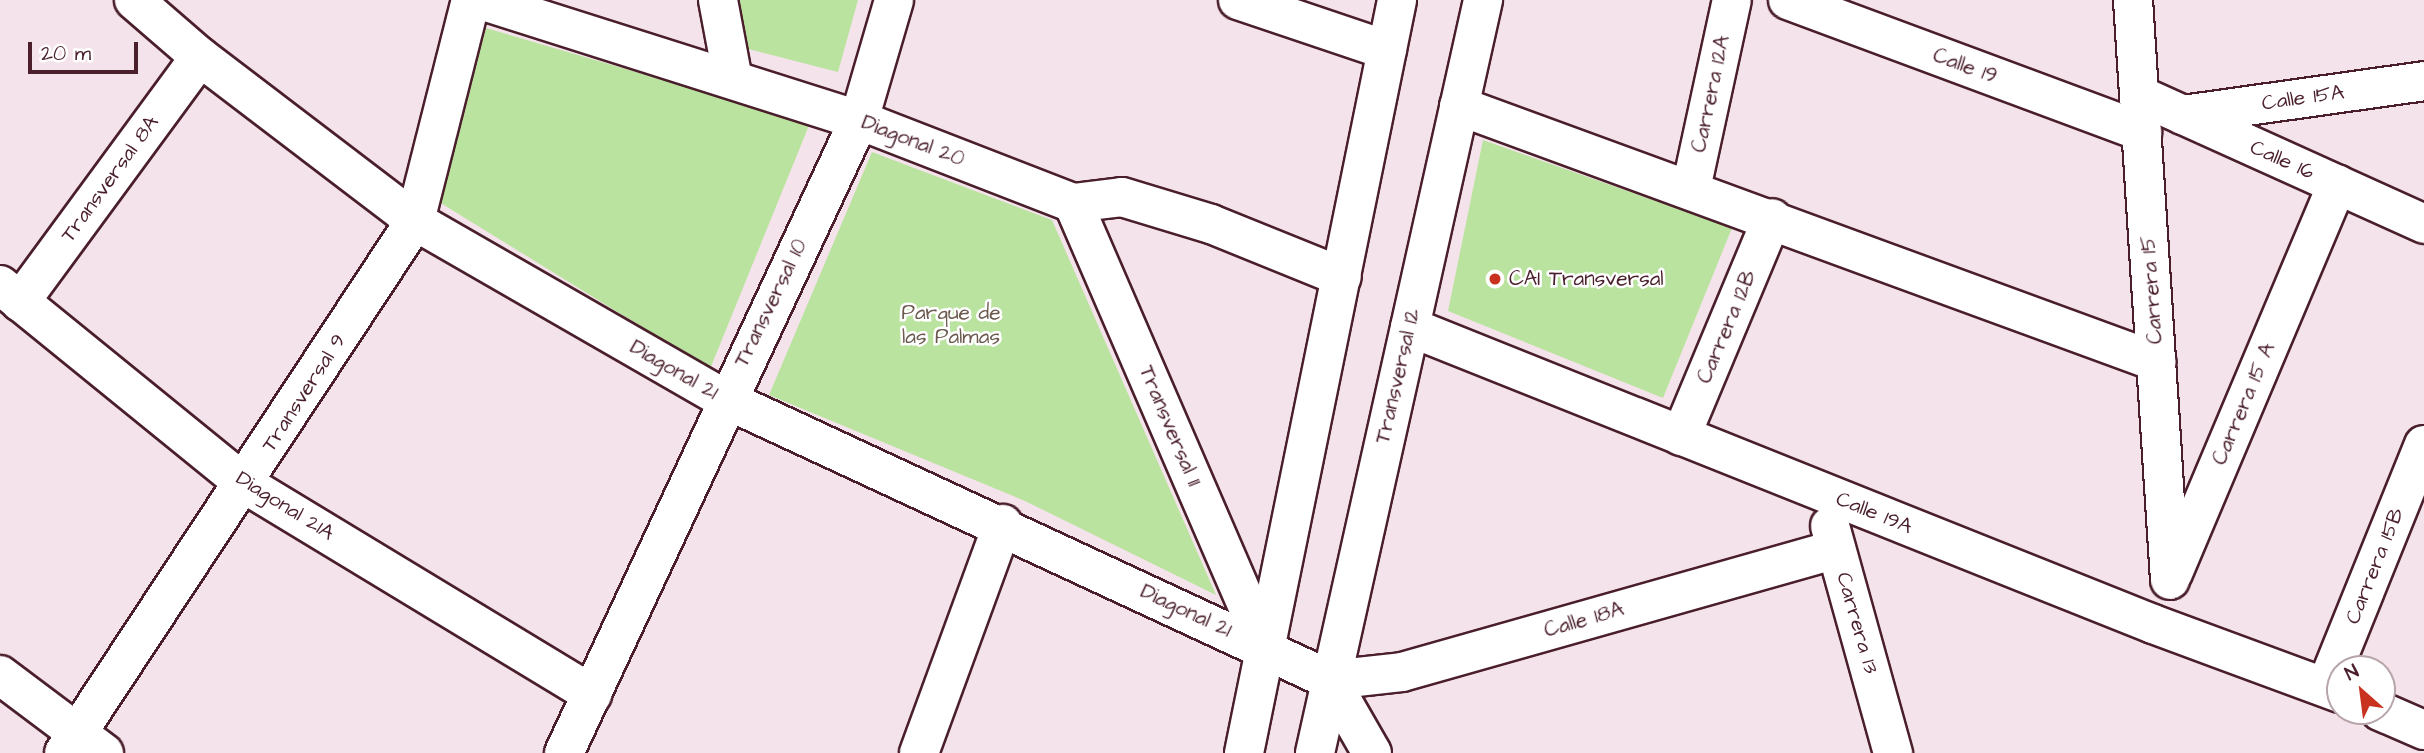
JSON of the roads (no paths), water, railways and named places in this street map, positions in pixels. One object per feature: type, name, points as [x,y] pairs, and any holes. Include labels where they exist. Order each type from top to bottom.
[{"type":"street","name":"Diagonal 21","points":[[134,0],[200,57],[415,221],[725,399],[1003,524],[1330,680]]},
{"type":"street","name":"Transversal 9","points":[[82,746],[245,484],[415,221],[471,0]]},
{"type":"street","name":"Diagonal 20","points":[[480,0],[859,120],[1073,203],[1122,197],[1211,224],[1342,277]]},
{"type":"street","points":[[718,0],[733,80]]},
{"type":"street","name":"Transversal 10","points":[[564,753],[725,399],[859,120],[894,0]]},
{"type":"street","points":[[1238,0],[1387,50]]},
{"type":"street","points":[[1244,753],[1396,0]]},
{"type":"street","name":"Transversal 12","points":[[1315,753],[1483,0]]},
{"type":"street","name":"Carrera 12A","points":[[1691,189],[1732,0]]},
{"type":"street","name":"Calle 19","points":[[1788,0],[2142,114]]},
{"type":"street","name":"Carrera 15","points":[[2133,0],[2170,580]]},
{"type":"street","name":"Transversal 8A","points":[[10,293],[200,57]]},
{"type":"street","name":"Calle 15A","points":[[2183,115],[2424,81]]},
{"type":"street","points":[[1459,106],[1772,218],[2157,362]]},
{"type":"street","name":"Calle 16","points":[[2142,114],[2183,115],[2424,224]]},
{"type":"street","name":"Carrera 15 A","points":[[2153,624],[2337,184]]},
{"type":"street","name":"Transversal 11","points":[[1073,203],[1266,649]]},
{"type":"street","name":"Carrera 12B","points":[[1681,436],[1772,218]]},
{"type":"street","name":"Diagonal 21A","points":[[10,293],[245,484],[592,694]]},
{"type":"street","name":"Calle 19A","points":[[1409,327],[2153,624],[2326,687]]},
{"type":"street","name":"Carrera 15B","points":[[2346,655],[2424,445]]},
{"type":"street","name":"Carrera 13","points":[[1821,492],[1888,752]]},
{"type":"street","points":[[919,753],[1003,524]]},
{"type":"street","name":"Calle 18A","points":[[1330,680],[1402,672],[1836,549]]},
{"type":"street","points":[[0,675],[82,746]]},
{"type":"street","points":[[1330,680],[1372,753]]},
{"type":"street","points":[[2396,718],[2424,730]]},
{"type":"place","name":"CAI Transversal","points":[[1495,279]]},
{"type":"park label","name":"Parque de las Palmas","points":[[951,325]]}]
